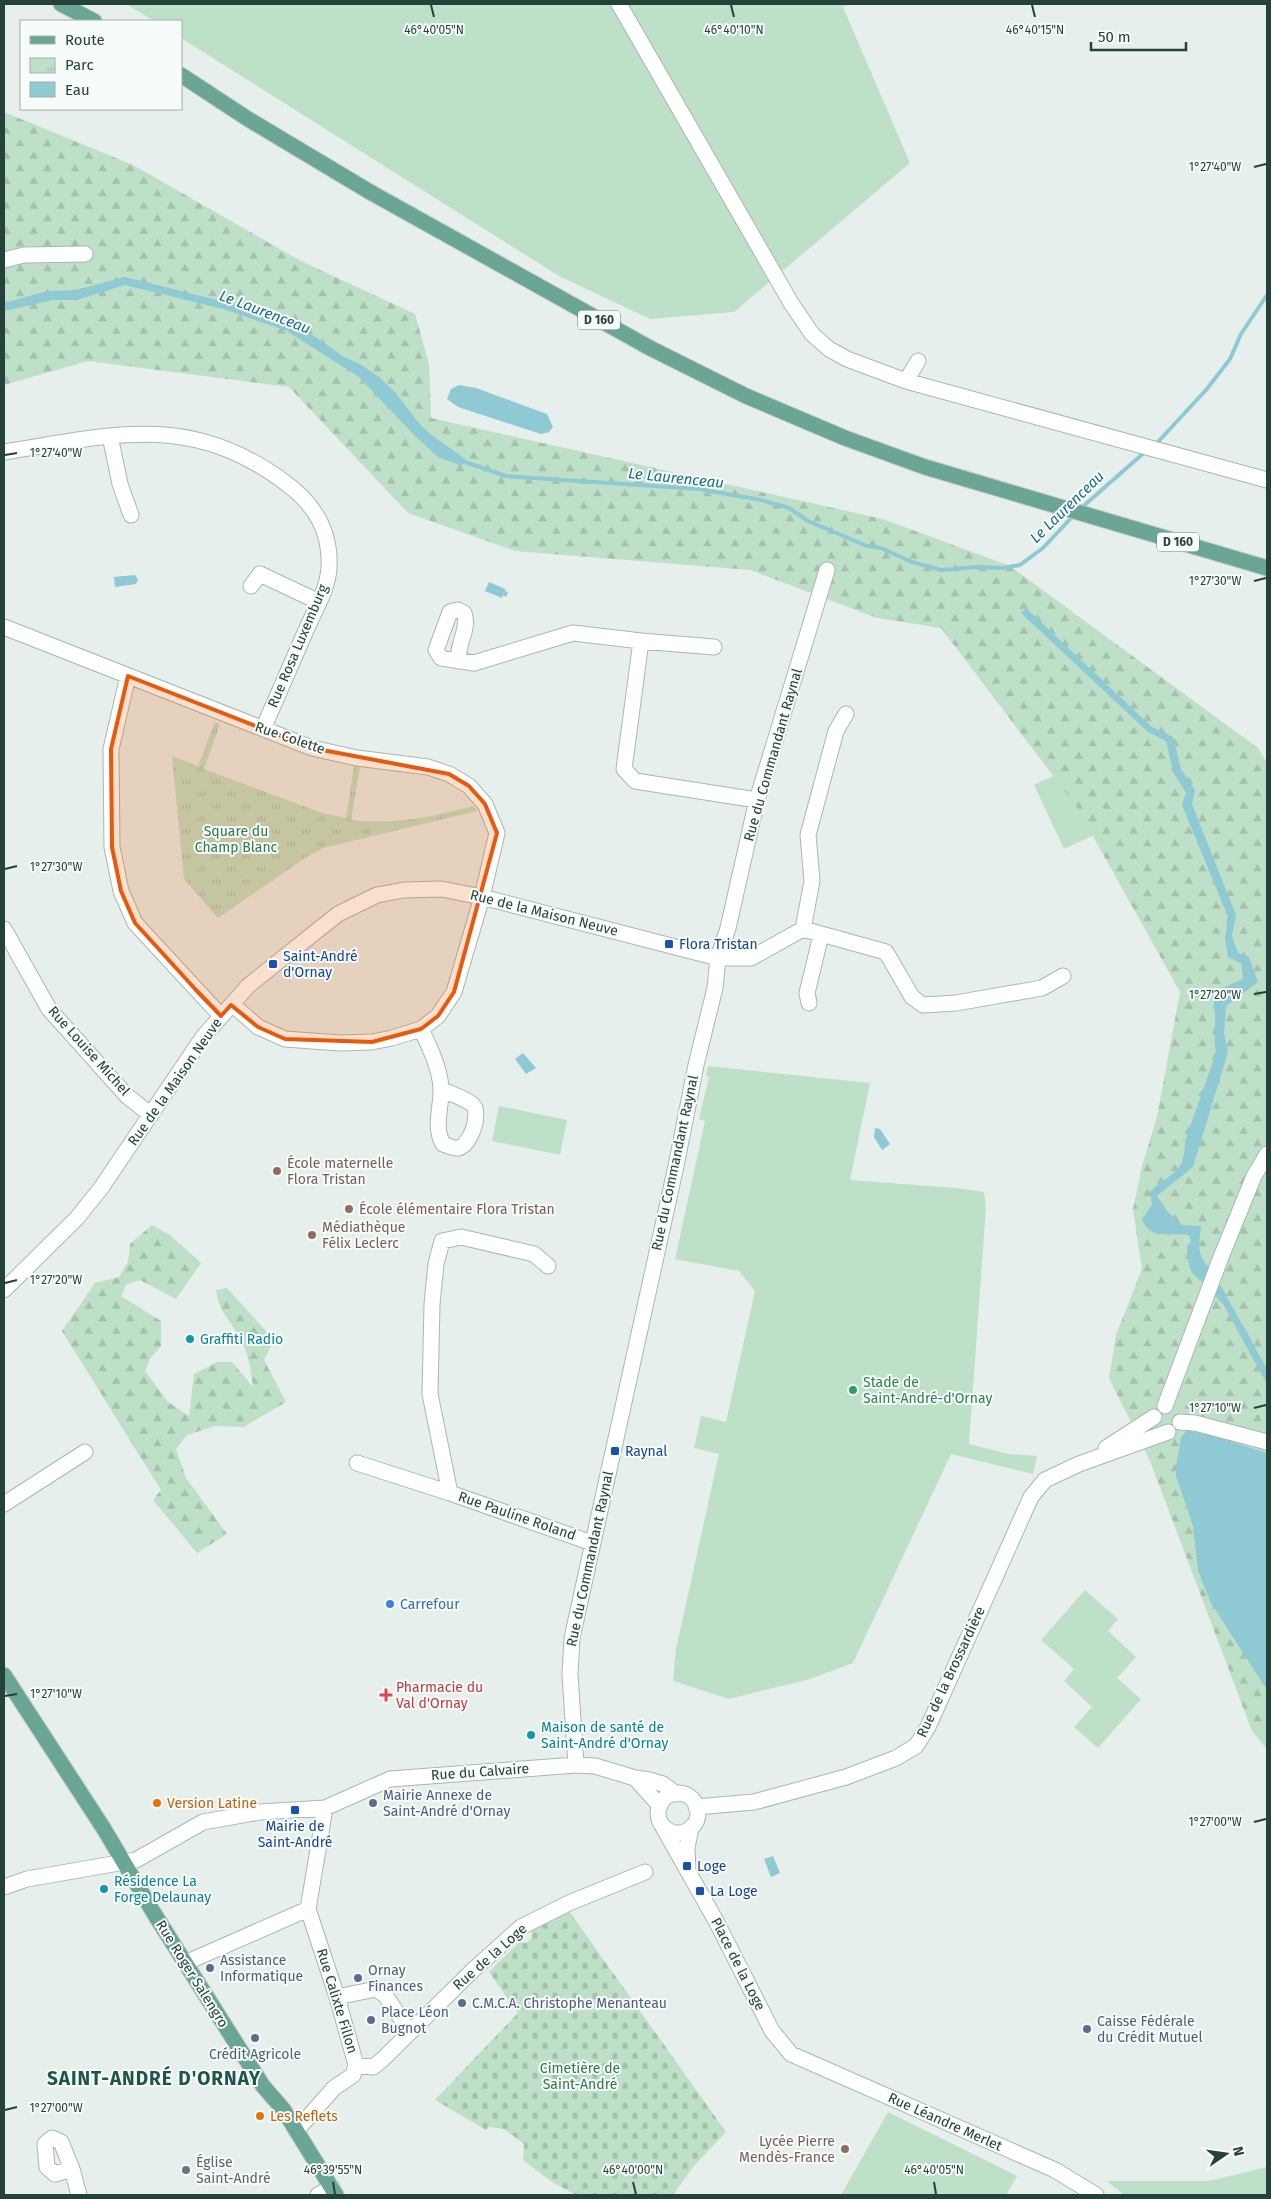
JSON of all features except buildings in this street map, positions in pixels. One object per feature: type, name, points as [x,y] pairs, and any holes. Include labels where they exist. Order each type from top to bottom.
[{"type":"main road","points":[[61,4],[92,20]]},
{"type":"main road","points":[[82,4],[104,20]]},
{"type":"main road","name":"D 160","points":[[182,76],[248,120],[370,192],[650,348],[710,379],[845,438],[925,467],[1267,568]]},
{"type":"main road","name":"Rue Roger Salengro","points":[[4,1675],[124,1862],[263,2086],[283,2109],[329,2193]]},
{"type":"street","points":[[619,4],[786,294],[812,334],[828,349],[847,359],[906,381],[1166,454],[1267,480]]},
{"type":"street","points":[[4,260],[24,255],[85,254]]},
{"type":"street","points":[[906,381],[918,361]]},
{"type":"street","name":"Rue Rosa Luxemburg","points":[[4,452],[137,433],[202,439],[264,467],[305,497],[319,519],[327,542],[329,569],[318,602],[263,729]]},
{"type":"street","points":[[110,436],[120,484],[131,515]]},
{"type":"street","name":"Rue du Commandant Raynal","points":[[576,1765],[570,1674],[572,1638],[676,1166],[696,1065],[715,988],[718,958],[728,928],[757,800],[827,570]]},
{"type":"street","points":[[251,586],[260,574],[318,602]]},
{"type":"street","name":"Rue Colette","points":[[4,627],[312,748],[357,758],[428,768],[449,774],[468,786],[485,804],[497,833],[482,897],[454,992],[438,1016],[421,1028],[392,1038],[372,1042],[340,1043],[285,1039],[258,1027],[232,1004]]},
{"type":"street","points":[[459,661],[474,663],[573,633],[714,647]]},
{"type":"street","points":[[641,641],[624,769],[635,781],[757,800]]},
{"type":"street","points":[[128,676],[110,749],[112,847],[121,891],[135,922],[221,1016]]},
{"type":"street","points":[[846,714],[836,731],[808,835],[812,881],[803,929],[886,952],[912,997],[923,1005],[956,1003],[1042,988],[1063,976]]},
{"type":"street","name":"Rue de la Maison Neuve","points":[[4,1290],[76,1218],[151,1115],[203,1037],[248,986],[305,938],[338,914],[377,895],[404,890],[441,889],[482,897],[718,958],[751,958],[803,929]]},
{"type":"street","name":"Rue Louise Michel","points":[[4,929],[49,1009],[127,1096],[151,1115]]},
{"type":"street","points":[[809,1003],[807,993],[821,935]]},
{"type":"street","points":[[421,1028],[439,1068],[441,1089]]},
{"type":"street","points":[[1079,1464],[1154,1418],[1158,1410],[1165,1406],[1215,1272],[1254,1176],[1267,1154]]},
{"type":"street","name":"Rue Pauline Roland","points":[[548,1266],[534,1254],[507,1247],[461,1237],[442,1241],[436,1264],[432,1304],[430,1394],[450,1493],[592,1543]]},
{"type":"street","points":[[1079,1464],[1176,1429],[1180,1422],[1176,1410],[1165,1406]]},
{"type":"street","points":[[1154,1418],[1158,1428],[1168,1432]]},
{"type":"street","points":[[1180,1422],[1195,1423],[1267,1442]]},
{"type":"street","points":[[4,1504],[85,1452]]},
{"type":"street","points":[[357,1463],[450,1493]]},
{"type":"street","name":"Rue de la Brossardière","points":[[696,1807],[754,1802],[780,1797],[880,1765],[916,1746],[928,1727],[1031,1497],[1045,1480],[1079,1464]]},
{"type":"street","points":[[576,1765],[595,1766],[663,1784],[676,1794],[688,1797],[696,1807],[697,1818],[691,1827],[680,1833],[668,1830],[663,1826],[658,1817],[660,1806],[666,1797],[676,1794]]},
{"type":"street","name":"Rue du Calvaire","points":[[325,1808],[390,1779],[576,1765]]},
{"type":"street","points":[[635,1778],[660,1806]]},
{"type":"street","points":[[4,1887],[27,1879],[136,1860],[203,1822],[260,1812],[325,1808],[308,1909],[185,1962]]},
{"type":"street","name":"Place de la Loge","points":[[663,1826],[772,2031],[791,2054]]},
{"type":"street","name":"Place de la Loge","points":[[688,1871],[687,1848],[691,1827]]},
{"type":"street","name":"Rue de la Loge","points":[[356,2065],[373,2067],[472,1970],[521,1927],[569,1904],[645,1872]]},
{"type":"street","name":"Rue Calixte Fillon","points":[[296,2131],[334,2088],[353,2075],[356,2065],[337,1998],[308,1909]]},
{"type":"street","points":[[337,1998],[376,1989],[385,1995],[410,2032]]},
{"type":"street","name":"Rue Léandre Merlet","points":[[791,2054],[1055,2170],[1096,2195]]},
{"type":"street","points":[[72,2169],[79,2195]]},
{"type":"highlighted area","points":[[128,676],[312,748],[449,774],[469,786],[485,804],[497,833],[454,992],[438,1016],[421,1029],[372,1042],[285,1039],[258,1027],[231,1005],[221,1016],[135,923],[121,891],[112,847],[111,749]]},
{"type":"green space","points":[[126,4],[850,4],[843,7],[910,163],[734,312],[650,319],[559,276],[182,39],[182,20],[152,20]]},
{"type":"green space","points":[[4,112],[133,165],[301,261],[415,314],[429,364],[431,418],[883,519],[1010,566],[1258,748],[1267,763],[1267,1749],[1252,1731],[1150,1461],[1109,1378],[1116,1335],[1142,1269],[1133,1209],[1142,1166],[1157,1117],[1180,992],[1076,806],[941,628],[877,618],[750,570],[515,551],[408,513],[289,387],[88,361],[4,385]]},
{"type":"green space","name":"Square du Champ Blanc","points":[[215,722],[220,724],[204,769],[322,813],[346,818],[354,766],[360,767],[351,820],[398,821],[442,814],[473,806],[477,811],[323,848],[305,858],[218,918],[184,879],[172,756],[198,766]]},
{"type":"green space","points":[[1064,771],[1094,835],[1064,849],[1034,785]]},
{"type":"green space","name":"Stade de Saint-André-d'Ornay","points":[[708,1066],[870,1083],[850,1180],[984,1192],[986,1207],[969,1444],[1008,1454],[1037,1456],[1033,1474],[951,1454],[853,1663],[810,1679],[729,1699],[673,1681],[676,1649],[719,1454],[694,1448],[701,1416],[726,1422],[755,1291],[739,1271],[675,1259],[705,1121],[699,1119],[709,1077],[706,1076]]},
{"type":"green space","points":[[499,1106],[567,1120],[560,1155],[492,1141]]},
{"type":"green space","points":[[152,1225],[170,1235],[201,1263],[176,1299],[140,1280],[126,1285],[121,1296],[161,1321],[161,1346],[150,1359],[145,1371],[168,1402],[189,1416],[194,1374],[217,1362],[232,1362],[253,1387],[247,1354],[217,1298],[216,1290],[227,1288],[274,1340],[264,1360],[286,1402],[244,1427],[215,1426],[187,1435],[176,1449],[186,1478],[227,1534],[197,1553],[153,1500],[161,1490],[62,1331],[95,1283],[119,1277],[128,1262],[130,1244]]},
{"type":"green space","points":[[1085,1590],[1118,1619],[1108,1631],[1136,1657],[1117,1678],[1141,1699],[1098,1748],[1074,1727],[1092,1707],[1064,1681],[1074,1669],[1041,1640]]},
{"type":"green space","name":"Cimetière de Saint-André","points":[[569,1911],[726,2132],[693,2167],[673,2195],[576,2195],[552,2182],[523,2160],[524,2144],[504,2129],[489,2127],[486,2130],[435,2100],[518,2013],[489,1972],[519,1942],[526,1943],[532,1938],[531,1930]]},
{"type":"green space","points":[[888,2112],[1017,2176],[1006,2195],[841,2195]]},
{"type":"green space","points":[[1267,2167],[1267,2195],[1124,2195],[1107,2181],[1209,2181]]},
{"type":"water","points":[[125,277],[269,313],[314,336],[344,357],[360,364],[379,377],[396,393],[429,433],[465,459],[462,466],[438,457],[415,436],[359,377],[287,331],[223,309],[125,285],[77,300],[53,300],[4,311],[4,303],[47,291],[76,290]]},
{"type":"water","points":[[459,385],[476,388],[547,414],[553,427],[549,432],[541,434],[458,407],[447,399],[451,389]]},
{"type":"water","points":[[135,575],[138,579],[136,584],[115,587],[114,577]]},
{"type":"water","points":[[489,582],[505,589],[508,592],[506,597],[503,595],[502,598],[485,591]]},
{"type":"water","points":[[1026,608],[1152,727],[1173,737],[1181,769],[1195,790],[1192,804],[1236,915],[1232,936],[1238,953],[1249,957],[1258,982],[1226,1006],[1224,1033],[1228,1052],[1193,1167],[1157,1196],[1165,1209],[1182,1225],[1201,1226],[1199,1244],[1201,1254],[1211,1269],[1205,1283],[1195,1276],[1190,1268],[1187,1246],[1191,1242],[1189,1235],[1156,1233],[1145,1226],[1142,1219],[1152,1205],[1150,1192],[1179,1167],[1185,1141],[1216,1053],[1215,1009],[1211,993],[1243,979],[1241,963],[1228,957],[1225,939],[1228,917],[1182,805],[1186,793],[1173,772],[1166,741],[1148,732],[1021,613]]},
{"type":"water","points":[[523,1053],[536,1068],[526,1074],[515,1059]]},
{"type":"water","points":[[875,1128],[880,1129],[890,1144],[882,1150],[874,1137]]},
{"type":"water","points":[[1217,1284],[1221,1286],[1267,1369],[1267,1384],[1223,1304],[1213,1294]]},
{"type":"water","points":[[1186,1431],[1207,1434],[1267,1453],[1267,1690],[1211,1603],[1198,1571],[1193,1526],[1176,1476],[1181,1437]]},
{"type":"water","points":[[773,1856],[780,1873],[771,1877],[764,1859]]},
{"type":"waterway","name":"Le Laurenceau","points":[[1156,444],[1206,390],[1230,359],[1241,334],[1267,295]]},
{"type":"waterway","name":"Le Laurenceau","points":[[1080,509],[1146,451]]},
{"type":"waterway","name":"Le Laurenceau","points":[[459,460],[506,476],[699,489],[761,500],[789,508],[808,521],[867,546],[881,548],[912,562],[941,570],[977,567],[1002,568],[1020,565],[1043,548],[1073,516]]},
{"type":"place","name":"Flora Tristan","points":[[669,944]]},
{"type":"place","name":"Saint-André d'Ornay","points":[[273,964]]},
{"type":"place","name":"École maternelle Flora Tristan","points":[[277,1171]]},
{"type":"place","name":"École élémentaire Flora Tristan","points":[[349,1209]]},
{"type":"place","name":"Médiathèque Félix Leclerc","points":[[312,1235]]},
{"type":"place","name":"Graffiti Radio","points":[[190,1339]]},
{"type":"place","name":"Stade de Saint-André-d'Ornay","points":[[853,1390]]},
{"type":"place","name":"Raynal","points":[[615,1451]]},
{"type":"place","name":"Carrefour","points":[[390,1604]]},
{"type":"place","name":"Pharmacie du Val d'Ornay","points":[[386,1695]]},
{"type":"place","name":"Maison de santé de Saint-André d'Ornay","points":[[531,1735]]},
{"type":"place","name":"Version Latine","points":[[157,1803]]},
{"type":"place","name":"Mairie Annexe de Saint-André d'Ornay","points":[[373,1803]]},
{"type":"place","name":"Mairie de Saint-André","points":[[295,1810]]},
{"type":"place","name":"Loge","points":[[687,1866]]},
{"type":"place","name":"Résidence La Forge Delaunay","points":[[104,1889]]},
{"type":"place","name":"La Loge","points":[[700,1891]]},
{"type":"place","name":"Assistance Informatique","points":[[210,1968]]},
{"type":"place","name":"Ornay Finances","points":[[358,1978]]},
{"type":"place","name":"C.M.C.A. Christophe Menanteau","points":[[462,2003]]},
{"type":"place","name":"Place Léon Bugnot","points":[[371,2020]]},
{"type":"place","name":"Caisse Fédérale du Crédit Mutuel","points":[[1087,2029]]},
{"type":"place","name":"Crédit Agricole","points":[[255,2038]]},
{"type":"place","name":"Les Reflets","points":[[260,2116]]},
{"type":"place","name":"Lycée Pierre Mendès-France","points":[[845,2149]]},
{"type":"place","name":"Église Saint-André","points":[[186,2170]]},
{"type":"district","name":"SAINT-ANDRÉ D'ORNAY","points":[[154,2078]]}]
